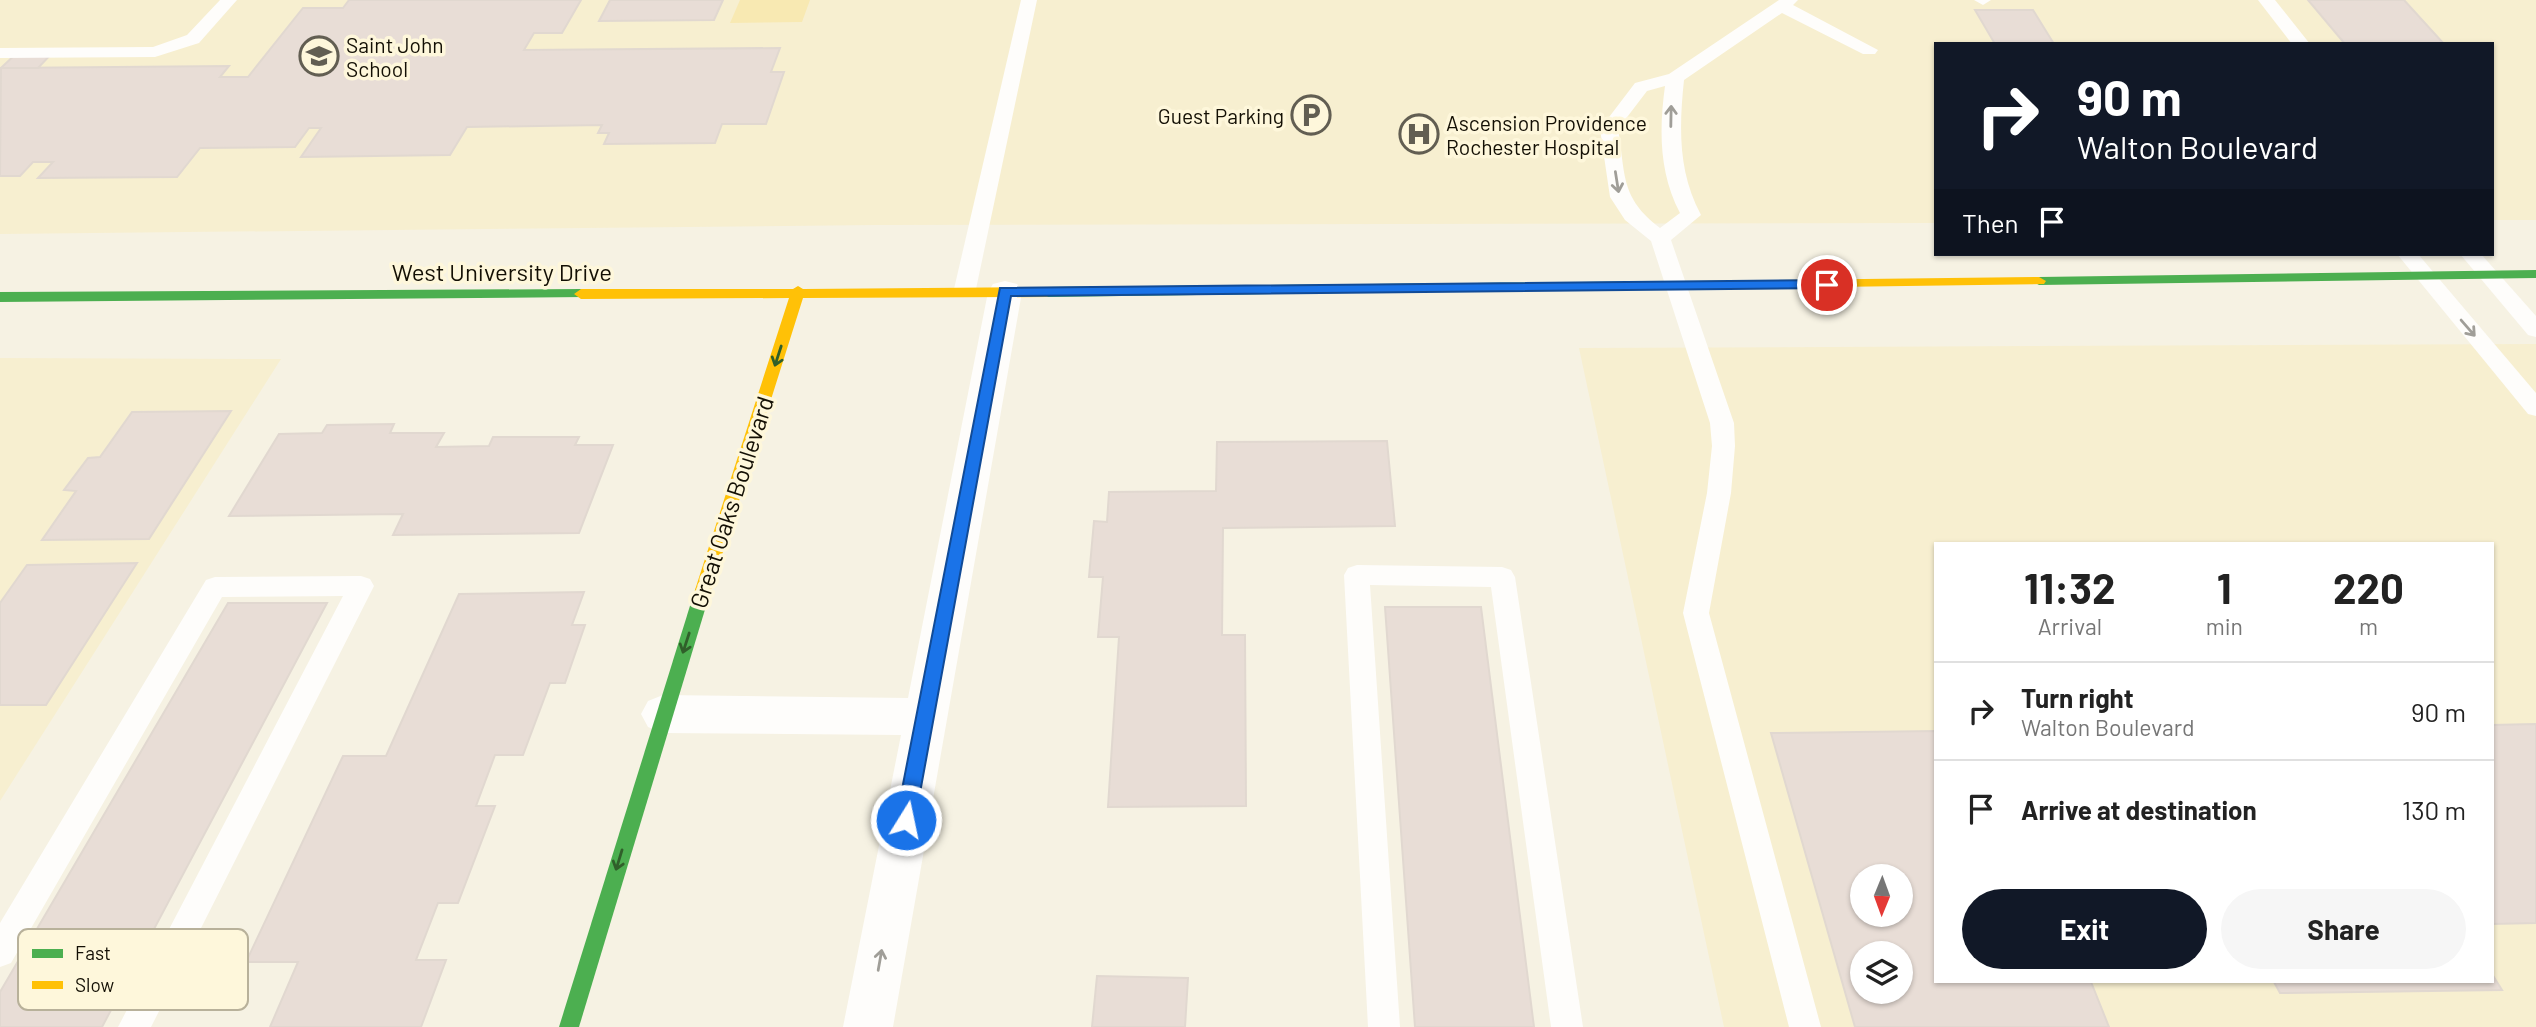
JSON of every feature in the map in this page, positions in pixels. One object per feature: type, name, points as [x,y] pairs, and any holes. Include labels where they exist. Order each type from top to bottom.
[{"type":"main road","name":"West University Drive","points":[[0,297],[1676,286],[2536,274]]},
{"type":"main road","name":"Great Oaks Boulevard","points":[[569,1027],[663,714],[799,291]]},
{"type":"street","points":[[868,1027],[1005,292]]},
{"type":"street","points":[[663,714],[925,717]]},
{"type":"lane","points":[[0,53],[155,52],[192,39],[229,0]]},
{"type":"lane","points":[[965,289],[1029,0]]},
{"type":"lane","points":[[1757,0],[1783,5],[1869,50]]},
{"type":"lane","points":[[2266,0],[2299,42]]},
{"type":"lane","points":[[1783,5],[1675,78],[1641,87],[1609,129],[1620,198],[1632,216],[1660,238],[1722,423],[1725,445],[1700,577],[1696,613],[1805,1027]]},
{"type":"lane","points":[[1660,238],[1691,215],[1680,197],[1672,156],[1670,113],[1675,78]]},
{"type":"lane","points":[[2408,256],[2536,408]]},
{"type":"lane","points":[[2472,256],[2536,330]]},
{"type":"lane","points":[[1384,1027],[1357,575],[1502,577],[1567,1027]]},
{"type":"lane","points":[[0,952],[215,587],[361,586],[184,929]]},
{"type":"lane","points":[[134,1027],[143,1010]]},
{"type":"shaded area","points":[[0,0],[2536,0],[2536,220],[2494,220],[2494,42],[1934,42],[1934,223],[876,225],[0,234]]},
{"type":"shaded area","points":[[740,0],[810,0],[802,22],[730,23]]},
{"type":"shaded area","points":[[2536,344],[2536,1027],[1724,1027],[1579,348]]},
{"type":"shaded area","points":[[0,358],[281,359],[0,801]]},
{"type":"building","points":[[349,0],[581,0],[562,33],[534,33],[524,50],[780,48],[771,72],[784,72],[766,124],[722,124],[715,143],[604,144],[609,133],[598,133],[602,125],[467,127],[450,155],[301,157],[321,128],[309,128],[295,147],[200,148],[177,177],[38,178],[53,162],[33,162],[20,176],[0,176],[1,68],[229,66],[220,77],[248,77],[303,8],[343,8]]},
{"type":"building","points":[[610,0],[723,0],[714,20],[599,21]]},
{"type":"building","points":[[2308,0],[2404,0],[2442,42],[2343,42]]},
{"type":"building","points":[[1975,10],[2033,10],[2053,42],[1994,42]]},
{"type":"building","points":[[21,49],[56,49],[38,68],[1,68]]},
{"type":"building","points":[[231,411],[149,539],[42,540],[76,491],[64,490],[88,458],[100,457],[132,412]]},
{"type":"building","points":[[394,424],[390,433],[444,433],[436,447],[489,446],[493,437],[579,437],[575,445],[613,445],[579,533],[393,535],[403,514],[229,516],[279,434],[322,433],[327,425]]},
{"type":"building","points":[[1387,441],[1395,526],[1223,528],[1222,635],[1245,635],[1246,806],[1108,807],[1119,637],[1098,637],[1103,577],[1089,577],[1094,521],[1107,522],[1109,492],[1216,491],[1217,442]]},
{"type":"building","points":[[137,563],[46,705],[0,705],[0,603],[27,565]]},
{"type":"building","points":[[584,592],[572,625],[585,625],[565,683],[550,683],[523,755],[495,755],[476,806],[495,806],[458,903],[438,903],[416,960],[446,960],[421,1027],[270,1027],[298,962],[248,962],[248,958],[343,756],[386,756],[459,594]]},
{"type":"building","points":[[228,603],[327,603],[154,929],[37,929]]},
{"type":"building","points":[[1385,607],[1481,607],[1534,1027],[1415,1027]]},
{"type":"building","points":[[2536,724],[2536,923],[2494,924],[2494,725]]},
{"type":"building","points":[[1934,731],[1934,983],[2091,983],[2109,1027],[1855,1027],[1771,733]]},
{"type":"building","points":[[18,961],[18,1010],[111,1010],[102,1027],[0,1027],[0,992]]},
{"type":"building","points":[[1097,976],[1188,978],[1185,1027],[1092,1027]]},
{"type":"building","points":[[2494,977],[2502,990],[2280,993],[2275,983],[2494,983]]},
{"type":"traffic: fast","points":[[2039,281],[2536,274]]},
{"type":"traffic: fast","points":[[1047,292],[1696,285]]},
{"type":"traffic: fast","points":[[0,297],[581,294]]},
{"type":"traffic: fast","points":[[569,1027],[702,593]]},
{"type":"traffic: slow","points":[[1696,285],[2039,281]]},
{"type":"traffic: slow","points":[[702,593],[798,291]]},
{"type":"traffic: slow","points":[[581,294],[1047,292]]},
{"type":"place","name":"Saint John School","points":[[319,56]]},
{"type":"place","name":"Guest Parking","points":[[1311,115]]},
{"type":"place","name":"Ascension Providence Rochester Hospital","points":[[1419,134]]},
{"type":"route","points":[[906,820],[1005,292],[1827,285]]}]
